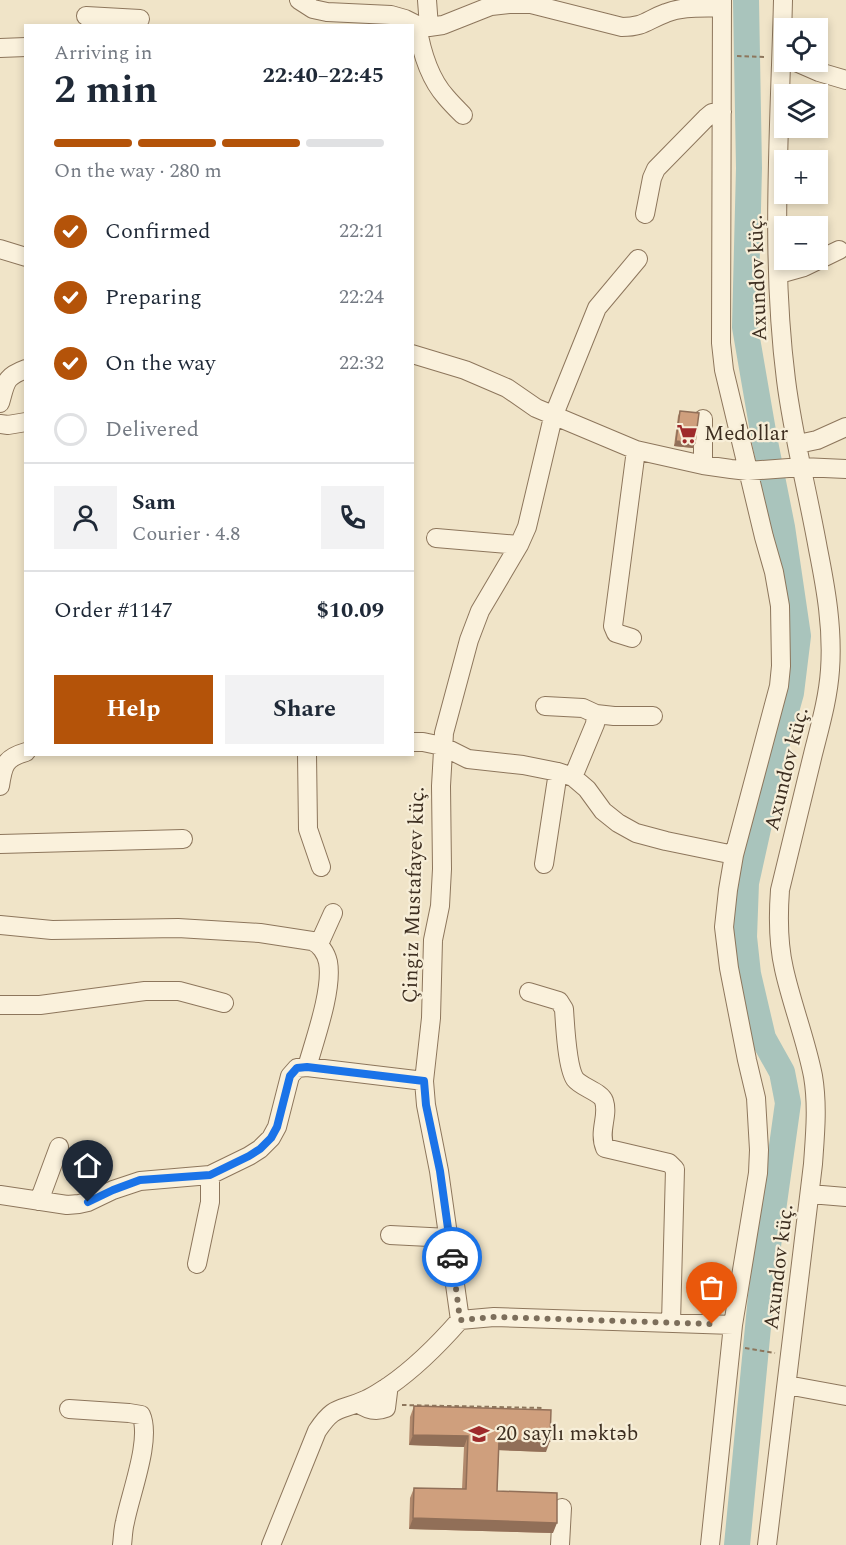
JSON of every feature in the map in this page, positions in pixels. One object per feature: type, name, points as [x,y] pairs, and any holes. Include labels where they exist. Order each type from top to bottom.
[{"type":"street","points":[[299,0],[313,9],[327,12],[391,15],[423,26],[442,25],[491,6],[531,4],[554,5],[622,27],[633,27],[641,26],[667,12],[722,3],[721,343],[724,369],[753,470],[764,537],[774,572],[780,606],[781,666],[778,686],[734,855],[724,927],[729,968],[756,1098],[759,1150],[758,1173],[733,1325],[710,1545]]},
{"type":"street","points":[[427,0],[419,41],[433,78],[444,96],[463,115]]},
{"type":"street","name":"Axundov küç.","points":[[783,0],[784,18]]},
{"type":"street","points":[[86,14],[140,19]]},
{"type":"street","points":[[0,48],[24,47]]},
{"type":"street","name":"Axundov küç.","points":[[767,1545],[810,1194],[816,1107],[813,1077],[784,969],[779,942],[778,917],[780,890],[826,703],[831,641],[827,596],[796,467],[798,444],[786,382],[781,335],[778,178],[786,72]]},
{"type":"street","points":[[819,72],[846,80]]},
{"type":"street","points":[[645,214],[656,169],[706,118],[712,113],[723,112]]},
{"type":"street","points":[[0,249],[24,256]]},
{"type":"street","points":[[779,274],[804,267],[838,250]]},
{"type":"street","name":"Çingiz Mustafayev küç.","points":[[460,1320],[440,1171],[426,1105],[424,1081],[431,1018],[433,940],[440,906],[444,733],[469,640],[480,611],[519,545],[527,527],[553,417],[597,308],[638,259]]},
{"type":"street","points":[[414,355],[465,370],[507,388],[553,417],[636,450],[703,465],[753,470],[796,467],[846,469]]},
{"type":"street","points":[[0,404],[7,379],[14,373],[24,370]]},
{"type":"street","points":[[703,419],[703,465]]},
{"type":"street","points":[[0,424],[24,422]]},
{"type":"street","points":[[798,444],[817,440],[846,427]]},
{"type":"street","points":[[632,638],[616,633],[613,626],[636,450]]},
{"type":"street","points":[[436,538],[519,545]]},
{"type":"street","points":[[545,706],[583,708],[596,714],[614,716],[653,716]]},
{"type":"street","points":[[544,864],[565,774],[595,724],[596,714]]},
{"type":"street","points":[[414,742],[442,746],[468,759],[523,765],[565,774],[587,789],[603,811],[618,823],[636,832],[666,842],[734,855]]},
{"type":"street","points":[[0,786],[2,770],[6,762],[24,753]]},
{"type":"street","points":[[307,756],[308,829],[321,867]]},
{"type":"street","points":[[0,844],[183,839]]},
{"type":"street","points":[[319,944],[333,913]]},
{"type":"street","points":[[0,925],[52,930],[178,928],[248,932],[319,944],[328,960],[329,977],[326,998],[307,1067]]},
{"type":"street","points":[[0,1005],[40,1005],[146,991],[179,991],[224,1003]]},
{"type":"street","points":[[529,992],[559,1001],[564,1009],[571,1067],[575,1079],[602,1096],[605,1104],[602,1140],[605,1148],[669,1163],[675,1169],[671,1323]]},
{"type":"street","points":[[0,1195],[67,1205],[79,1204],[140,1180],[210,1175],[249,1156],[271,1138],[277,1127],[290,1076],[297,1068],[307,1067],[424,1081]]},
{"type":"street","points":[[39,1201],[59,1147]]},
{"type":"street","points":[[197,1264],[210,1202],[210,1175]]},
{"type":"street","points":[[810,1194],[846,1197]]},
{"type":"street","points":[[390,1235],[449,1238]]},
{"type":"street","points":[[271,1545],[317,1431],[326,1418],[335,1410],[387,1396],[460,1320],[494,1317],[733,1325]]},
{"type":"street","points":[[787,1385],[846,1395]]},
{"type":"street","points":[[69,1408],[141,1415],[144,1422],[141,1459],[125,1522],[122,1545]]},
{"type":"street","points":[[560,1545],[562,1508]]},
{"type":"path","points":[[723,56],[774,58]]},
{"type":"path","points":[[731,1346],[791,1356]]},
{"type":"path","points":[[387,1396],[544,1408]]},
{"type":"building","points":[[680,411],[699,413],[695,443],[676,441]]},
{"type":"building","points":[[414,1406],[551,1410],[550,1441],[499,1440],[497,1491],[557,1493],[557,1523],[413,1518],[414,1488],[466,1489],[468,1436],[413,1435]]},
{"type":"waterway","points":[[737,1545],[761,1296],[788,1103],[782,1072],[763,1038],[748,974],[744,937],[746,883],[777,743],[791,693],[798,636],[782,527],[745,327],[749,168],[746,0]]},
{"type":"way so far","points":[[452,1257],[460,1320],[494,1317],[712,1324]]},
{"type":"place","name":"Medollar","points":[[687,434]]},
{"type":"place","name":"20 saylı məktəb","points":[[479,1434]]},
{"type":"route","points":[[88,1202],[140,1180],[210,1175],[260,1149],[271,1138],[277,1127],[290,1076],[297,1068],[307,1067],[424,1081],[452,1257]]}]
